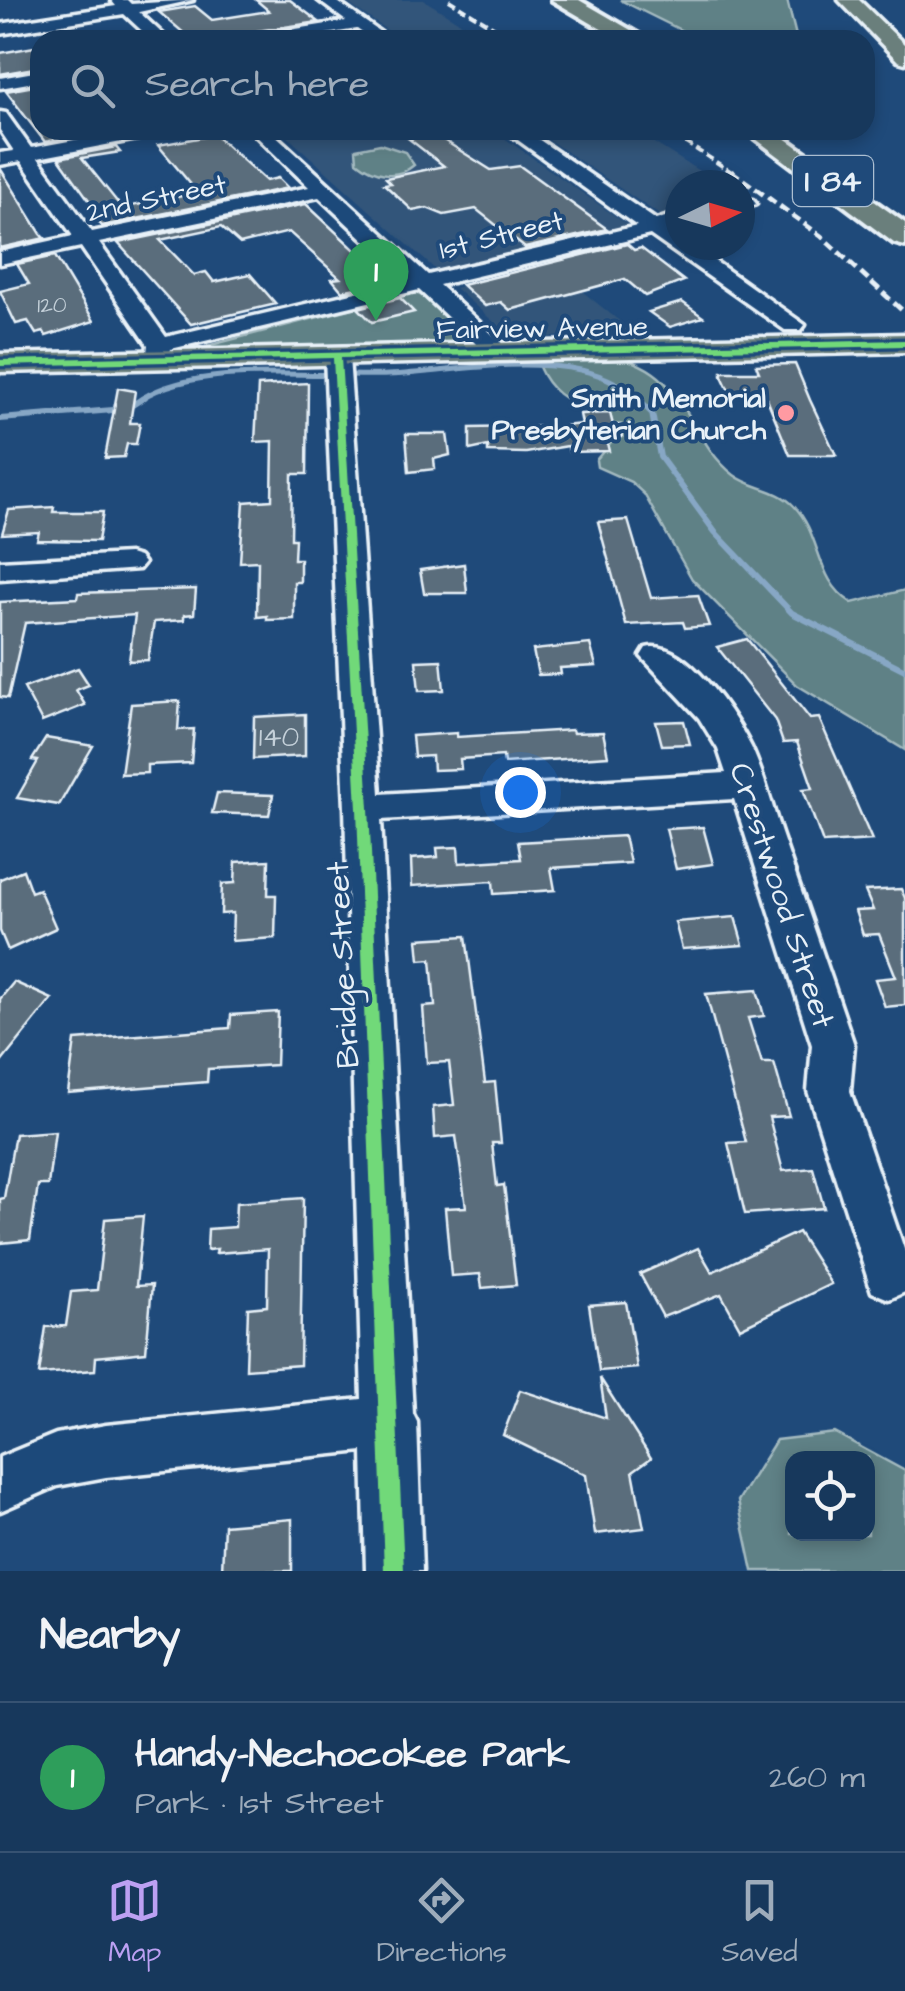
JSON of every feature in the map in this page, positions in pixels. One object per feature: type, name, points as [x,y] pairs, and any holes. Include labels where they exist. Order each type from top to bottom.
[{"type":"highway","points":[[554,4],[589,30]]},
{"type":"highway","points":[[554,4],[614,30]]},
{"type":"highway","name":"I 84","points":[[771,140],[838,184],[905,237]]},
{"type":"highway","name":"I 84","points":[[811,140],[905,203]]},
{"type":"main road","points":[[848,0],[905,57]]},
{"type":"main road","name":"Fairview Avenue","points":[[0,363],[159,352],[338,373],[500,353],[905,342]]},
{"type":"street","points":[[0,29],[123,4],[186,0]]},
{"type":"street","points":[[324,0],[369,30]]},
{"type":"street","points":[[123,4],[150,30]]},
{"type":"street","points":[[322,30],[360,24]]},
{"type":"street","points":[[0,83],[30,78]]},
{"type":"street","points":[[0,117],[159,352]]},
{"type":"street","points":[[0,159],[103,140]]},
{"type":"street","points":[[269,140],[500,353]]},
{"type":"street","points":[[527,140],[793,325]]},
{"type":"street","name":"2nd Street","points":[[0,258],[323,190]]},
{"type":"street","points":[[613,238],[627,224],[628,210]]},
{"type":"street","name":"1st Street","points":[[159,352],[665,224]]},
{"type":"street","name":"Bridge Street","points":[[338,373],[362,808],[394,1571]]},
{"type":"street","points":[[0,570],[129,564]]},
{"type":"street","name":"Crestwood Street","points":[[657,656],[688,678],[721,722],[747,785],[833,1046],[829,1090],[889,1275]]},
{"type":"street","points":[[362,808],[747,785]]},
{"type":"street","points":[[0,1484],[56,1460],[106,1450],[390,1422]]},
{"type":"shaded area","points":[[343,0],[424,0],[472,30],[386,30]]},
{"type":"shaded area","points":[[291,140],[507,140],[628,225],[437,271]]},
{"type":"shaded area","points":[[549,140],[649,140],[698,170],[665,170],[665,215]]},
{"type":"shaded area","points":[[548,264],[637,335],[512,338],[455,288]]},
{"type":"green space","points":[[620,0],[787,0],[794,30],[681,30]]},
{"type":"green space","points":[[380,144],[405,152],[414,165],[400,173],[386,174],[357,161],[356,149]]},
{"type":"green space","points":[[411,293],[436,304],[465,343],[200,351],[207,346]]},
{"type":"green space","points":[[612,356],[657,375],[672,390],[718,460],[734,475],[794,506],[810,530],[831,583],[840,594],[852,603],[905,590],[905,750],[797,685],[692,579],[644,494],[631,482],[597,467],[596,460],[616,436],[601,416],[558,393],[539,367],[547,358]]},
{"type":"green space","points":[[835,1433],[868,1451],[785,1451],[785,1541],[875,1541],[875,1455],[905,1471],[905,1571],[753,1571],[738,1501],[776,1440]]},
{"type":"building","points":[[256,0],[290,0],[319,22],[264,30],[180,30],[159,12],[195,6],[212,20],[269,11]]},
{"type":"building","points":[[30,48],[30,69],[0,74],[0,53]]},
{"type":"building","points":[[30,87],[30,122],[6,91]]},
{"type":"building","points":[[221,140],[266,181],[278,178],[288,188],[102,226],[92,215],[99,214],[59,158],[116,147],[120,152],[82,158],[122,208],[198,193],[158,145]]},
{"type":"building","points":[[410,140],[444,140],[491,170],[520,166],[607,229],[525,248],[476,209],[444,215],[427,208],[413,211],[384,184],[391,183],[386,178],[444,166]]},
{"type":"building","points":[[0,168],[41,234],[45,238],[0,248]]},
{"type":"building","points":[[306,204],[386,279],[342,291],[332,279],[340,278],[289,232],[240,244],[221,227],[160,240],[194,275],[206,272],[214,282],[250,274],[276,304],[191,324],[118,243]]},
{"type":"building","points":[[627,244],[634,250],[641,248],[684,281],[645,296],[625,279],[510,310],[501,302],[485,306],[462,285]]},
{"type":"building","points":[[55,256],[94,321],[46,336],[44,332],[36,334],[28,321],[16,324],[0,291],[29,284],[17,264]]},
{"type":"building","points":[[400,298],[414,312],[372,322],[358,308]]},
{"type":"building","points":[[682,302],[703,317],[670,327],[649,312]]},
{"type":"building","name":"Smith Memorial Presbyterian Church","points":[[795,364],[836,455],[790,455],[765,394],[731,395],[722,376],[722,372],[759,372],[756,365]]},
{"type":"building","points":[[308,383],[307,474],[292,474],[291,539],[295,539],[294,559],[300,559],[300,582],[294,582],[294,619],[267,620],[267,616],[257,617],[258,561],[240,562],[244,502],[272,500],[273,441],[255,442],[258,386]]},
{"type":"building","points":[[118,388],[135,391],[130,423],[140,423],[136,444],[127,444],[124,457],[105,458]]},
{"type":"building","points":[[610,413],[613,425],[621,425],[622,437],[606,439],[609,451],[569,452],[568,446],[526,453],[488,452],[488,446],[470,450],[470,428],[564,426],[582,424],[580,414]]},
{"type":"building","points":[[406,434],[447,434],[450,455],[434,459],[435,469],[409,472]]},
{"type":"building","points":[[54,507],[53,512],[103,512],[98,541],[37,540],[39,532],[2,534],[9,510]]},
{"type":"building","points":[[628,520],[651,598],[698,595],[709,626],[685,628],[683,622],[626,625],[598,522]]},
{"type":"building","points":[[464,564],[467,593],[424,593],[420,570]]},
{"type":"building","points":[[196,589],[194,614],[184,615],[184,620],[154,622],[148,660],[129,661],[135,615],[25,623],[8,698],[0,697],[0,602],[77,598],[78,593]]},
{"type":"building","points":[[747,639],[810,719],[819,718],[872,840],[823,843],[803,789],[813,788],[797,742],[783,743],[775,720],[717,647]]},
{"type":"building","points":[[590,644],[596,666],[560,668],[561,674],[538,675],[533,650]]},
{"type":"building","points":[[441,660],[444,690],[419,691],[416,661]]},
{"type":"building","points":[[78,668],[89,685],[76,690],[85,705],[42,722],[24,688]]},
{"type":"building","points":[[180,701],[178,730],[194,729],[191,763],[147,765],[147,773],[121,774],[131,704]]},
{"type":"building","points":[[305,714],[305,756],[253,759],[254,717]]},
{"type":"building","points":[[684,721],[690,744],[662,745],[656,722]]},
{"type":"building","points":[[603,732],[608,756],[504,763],[503,756],[460,759],[461,769],[433,770],[432,756],[414,757],[412,736]]},
{"type":"building","points":[[46,738],[93,746],[59,805],[17,798],[38,761],[32,760]]},
{"type":"building","points":[[217,793],[273,795],[269,815],[212,813]]},
{"type":"building","points":[[703,827],[713,864],[676,869],[666,829]]},
{"type":"building","points":[[624,836],[630,863],[551,868],[555,890],[494,894],[493,881],[412,886],[411,859],[438,857],[437,848],[458,847],[459,863],[521,859],[518,842]]},
{"type":"building","points":[[269,860],[268,895],[276,895],[275,938],[232,941],[233,913],[221,914],[222,884],[235,883],[236,862]]},
{"type":"building","points":[[23,870],[31,892],[39,889],[56,928],[8,950],[0,931],[0,879]]},
{"type":"building","points":[[901,889],[905,898],[905,1005],[885,1007],[875,979],[896,977],[879,934],[863,935],[855,911],[873,910],[865,891]]},
{"type":"building","points":[[735,917],[743,945],[682,949],[675,922]]},
{"type":"building","points":[[466,936],[485,1083],[495,1082],[501,1143],[492,1143],[497,1186],[504,1185],[516,1285],[482,1288],[480,1274],[451,1276],[445,1208],[466,1207],[456,1136],[435,1138],[433,1107],[454,1105],[449,1062],[427,1063],[423,1007],[435,1006],[431,959],[420,960],[418,939]]},
{"type":"building","points":[[14,982],[52,999],[0,1064],[0,999]]},
{"type":"building","points":[[757,990],[764,1016],[748,1018],[762,1063],[774,1063],[789,1116],[769,1117],[783,1171],[813,1168],[824,1208],[745,1214],[728,1143],[746,1142],[706,994]]},
{"type":"building","points":[[278,1012],[276,1065],[208,1069],[207,1082],[68,1093],[75,1040],[230,1028],[231,1015]]},
{"type":"building","points":[[55,1131],[48,1185],[38,1185],[30,1240],[0,1243],[0,1199],[4,1198],[15,1134]]},
{"type":"building","points":[[303,1198],[300,1365],[246,1369],[248,1308],[267,1306],[268,1249],[216,1253],[217,1249],[207,1250],[208,1229],[235,1227],[236,1203]]},
{"type":"building","points":[[143,1216],[136,1286],[152,1285],[146,1352],[96,1357],[95,1370],[39,1374],[46,1327],[66,1326],[71,1292],[97,1290],[105,1219]]},
{"type":"building","points":[[798,1232],[831,1284],[740,1328],[721,1294],[663,1317],[640,1274],[698,1248],[712,1272]]},
{"type":"building","points":[[626,1302],[637,1368],[599,1371],[589,1305]]},
{"type":"building","points":[[600,1378],[651,1458],[633,1471],[644,1528],[595,1534],[586,1475],[503,1435],[520,1390],[606,1418]]},
{"type":"building","points":[[292,1519],[292,1571],[222,1571],[224,1525]]},
{"type":"waterway","points":[[144,397],[166,387],[227,375],[388,375],[524,365],[589,372],[638,399]]},
{"type":"waterway","points":[[0,419],[126,409],[144,397]]},
{"type":"waterway","points":[[635,397],[652,413],[660,457],[715,532],[792,613],[905,670]]},
{"type":"railway","points":[[449,0],[498,30]]},
{"type":"railway","points":[[681,140],[729,170]]},
{"type":"railway","points":[[755,188],[821,236],[905,313]]},
{"type":"cycle path","points":[[0,363],[905,343]]},
{"type":"cycle path","points":[[337,357],[363,808],[394,1571]]},
{"type":"place","name":"Handy-Nechocokee Park","points":[[376,321]]},
{"type":"place","name":"Smith Memorial Presbyterian Church","points":[[786,413]]}]
